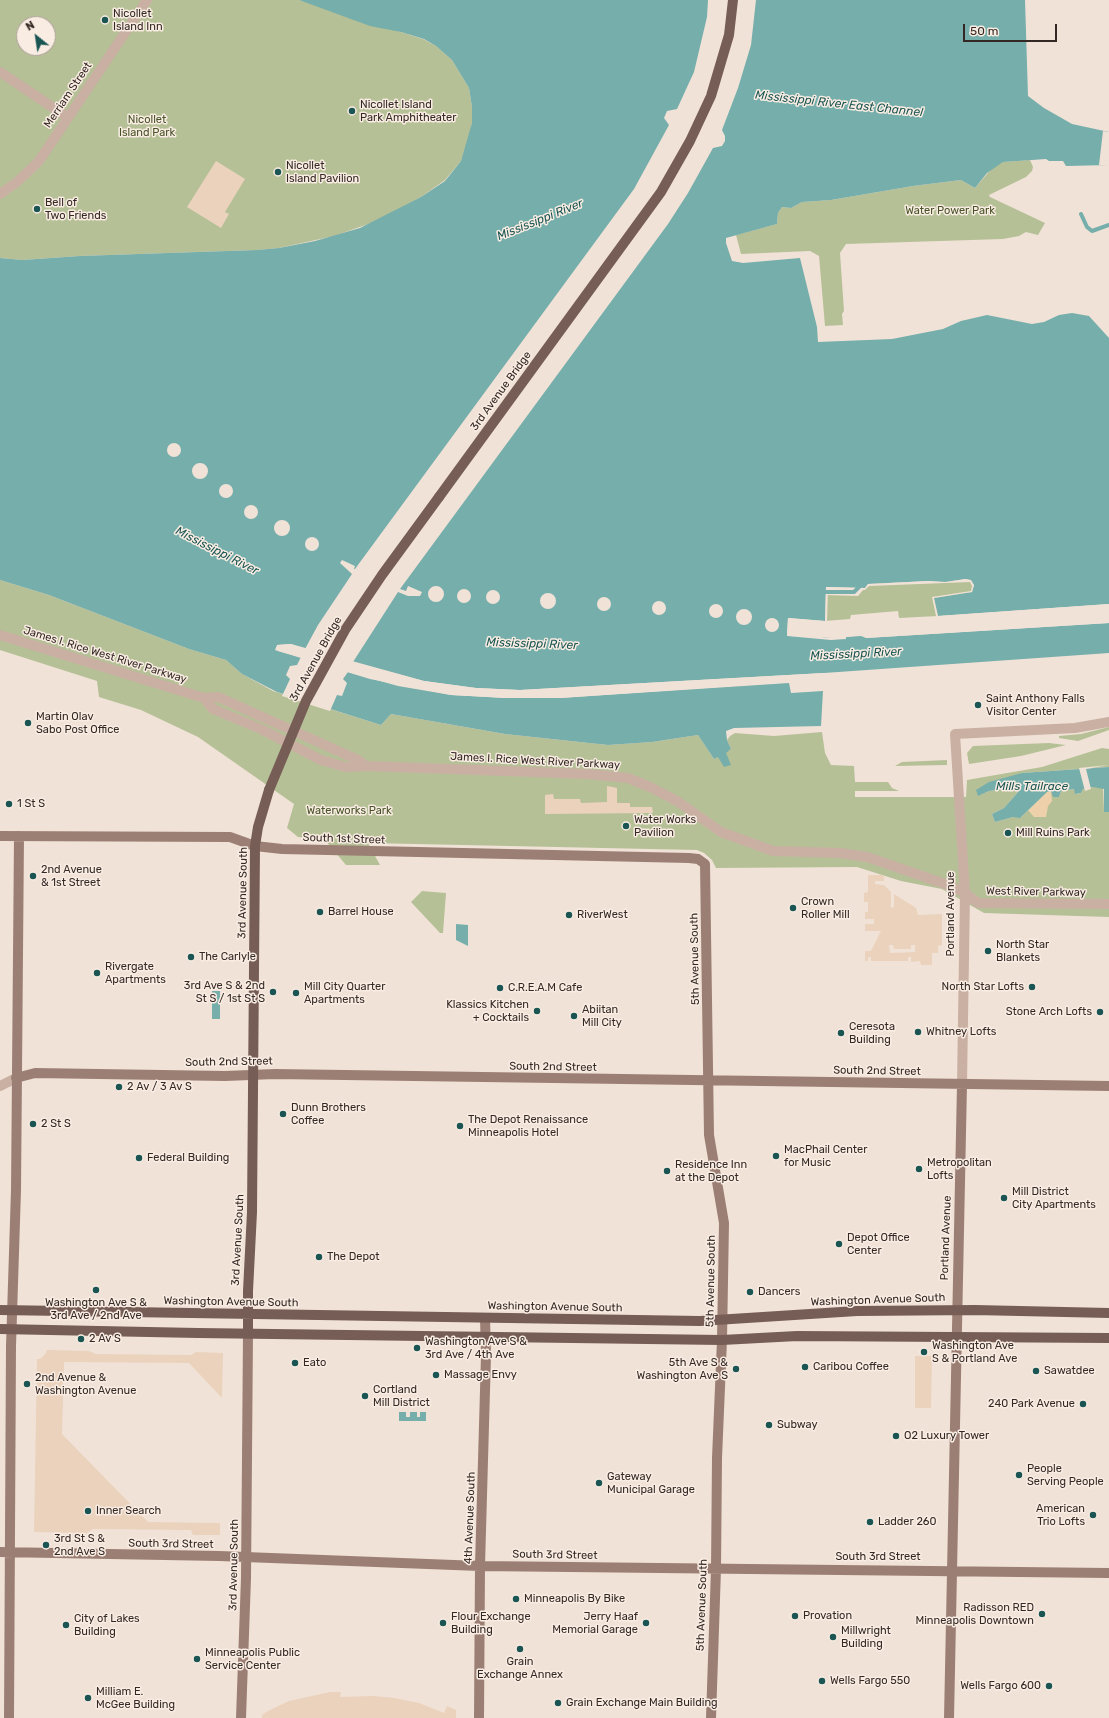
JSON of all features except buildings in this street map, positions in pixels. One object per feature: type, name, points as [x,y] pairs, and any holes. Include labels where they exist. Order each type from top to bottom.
[{"type":"main road","name":"3rd Avenue Bridge","points":[[269,790],[306,701],[344,630],[661,192],[690,141],[711,96],[729,35],[733,0]]},
{"type":"main road","name":"3rd Avenue South","points":[[248,1334],[255,1075],[255,846],[258,827],[269,790]]},
{"type":"main road","name":"Washington Avenue South","points":[[0,1310],[485,1318],[722,1320],[857,1311],[956,1310],[1109,1313]]},
{"type":"main road","points":[[0,1329],[248,1334],[722,1340],[797,1336],[1109,1338]]},
{"type":"street","name":"Merriam Street","points":[[0,194],[17,182],[38,161],[147,0]]},
{"type":"street","points":[[0,72],[67,117]]},
{"type":"street","name":"James I. Rice West River Parkway","points":[[0,635],[204,698],[218,698],[270,719],[314,742],[358,760],[366,766]]},
{"type":"street","name":"James I. Rice West River Parkway","points":[[204,698],[213,709],[261,729],[321,760],[346,767],[366,766],[588,774],[628,778],[650,787],[677,801],[721,832],[746,843],[773,851],[840,853],[866,857],[948,885],[965,893]]},
{"type":"street","name":"Portland Avenue","points":[[949,1718],[965,893],[955,734],[1075,728],[1109,722]]},
{"type":"street","name":"South 1st Street","points":[[0,836],[230,837],[255,846],[282,849],[689,858]]},
{"type":"street","points":[[10,1718],[5,1552],[16,1190],[19,836]]},
{"type":"street","name":"5th Avenue South","points":[[689,858],[698,859],[705,864],[709,1135],[724,1223],[722,1340],[716,1458],[716,1569],[711,1718]]},
{"type":"street","name":"West River Parkway","points":[[965,893],[978,903],[1109,904]]},
{"type":"street","name":"South 2nd Street","points":[[0,1086],[16,1078],[35,1073],[275,1074],[1109,1086]]},
{"type":"street","name":"4th Avenue South","points":[[478,1718],[486,1337],[485,1318]]},
{"type":"street","name":"3rd Avenue South","points":[[241,1718],[247,1558],[248,1334]]},
{"type":"street","name":"South 3rd Street","points":[[5,1552],[480,1566],[951,1570],[1109,1573]]},
{"type":"green space","name":"Nicollet Island Park","points":[[0,0],[299,0],[423,39],[436,46],[452,60],[469,88],[472,107],[472,123],[469,140],[461,161],[445,180],[421,197],[377,221],[334,236],[279,248],[80,256],[22,260],[0,258]]},
{"type":"green space","name":"Water Power Park","points":[[1030,160],[1033,167],[1032,171],[1026,177],[989,195],[990,197],[1045,223],[1038,235],[1026,232],[1019,236],[1003,239],[846,244],[840,253],[844,311],[842,314],[843,325],[825,326],[819,256],[810,251],[741,254],[736,235],[777,224],[778,213],[782,207],[791,208],[802,202],[831,200],[913,186],[961,180],[975,188],[993,167],[1003,162]]},
{"type":"green space","name":"Waterworks Park","points":[[0,580],[49,595],[189,649],[226,660],[242,674],[273,691],[381,725],[391,714],[505,734],[608,745],[652,742],[698,735],[714,759],[731,749],[727,740],[735,733],[774,736],[822,732],[825,753],[831,765],[854,766],[855,782],[888,782],[892,788],[899,791],[855,791],[855,797],[966,797],[967,780],[1042,767],[1102,748],[1109,749],[1109,767],[1022,773],[978,796],[989,791],[1005,789],[1019,791],[1004,808],[992,814],[995,822],[1013,817],[1021,817],[1047,792],[1051,791],[1059,797],[1061,791],[1074,789],[1076,794],[1081,793],[1083,789],[1103,787],[1104,811],[1109,812],[1109,917],[984,913],[942,889],[901,881],[857,867],[716,868],[712,860],[704,853],[697,850],[368,843],[380,865],[346,865],[324,839],[298,837],[287,828],[294,804],[198,737],[141,710],[99,697],[97,681],[0,650]]},
{"type":"green space","points":[[971,580],[974,589],[938,616],[899,618],[898,611],[851,615],[850,619],[825,621],[826,595],[858,596],[868,584]]},
{"type":"green space","points":[[1109,727],[1109,730],[1078,741],[1059,738],[1059,736],[1081,734]]},
{"type":"green space","points":[[1049,743],[1066,745],[1021,756],[969,764],[967,753],[973,746]]},
{"type":"green space","points":[[947,760],[947,765],[895,766],[902,762]]},
{"type":"green space","points":[[422,891],[446,893],[443,933],[440,933],[411,902]]},
{"type":"sand","points":[[1051,791],[1052,801],[1048,806],[1046,817],[1034,817],[1028,810],[1047,792]]},
{"type":"shaded area","points":[[216,161],[245,179],[225,212],[229,214],[221,228],[187,207]]},
{"type":"shaded area","points":[[607,786],[617,788],[617,803],[630,803],[630,807],[652,807],[653,813],[545,814],[545,795],[553,794],[554,799],[580,799],[581,803],[607,802]]},
{"type":"shaded area","points":[[868,875],[884,875],[884,881],[875,881],[875,884],[884,885],[891,892],[891,908],[894,907],[894,894],[916,908],[918,915],[942,914],[942,945],[938,946],[938,953],[932,953],[932,965],[921,965],[920,961],[911,962],[911,957],[908,957],[908,961],[871,961],[871,957],[868,957],[868,961],[865,961],[865,951],[871,951],[881,931],[865,931],[865,924],[874,924],[874,919],[865,919],[865,912],[868,912],[868,902],[864,902],[864,893],[868,892]],"holes":[[[889,945],[893,945],[894,949],[911,949],[911,945],[915,945],[915,952],[890,953]]]},
{"type":"shaded area","points":[[47,1350],[89,1351],[96,1354],[191,1355],[196,1352],[223,1353],[222,1398],[189,1363],[64,1362],[62,1434],[148,1522],[220,1523],[220,1535],[193,1535],[191,1530],[93,1529],[87,1533],[34,1532],[37,1359],[40,1359]]},
{"type":"shaded area","points":[[915,1356],[932,1356],[931,1408],[915,1408]]},
{"type":"shaded area","points":[[330,1692],[341,1692],[340,1697],[374,1696],[394,1698],[419,1703],[444,1713],[447,1706],[456,1710],[456,1718],[262,1718],[262,1715],[268,1711],[289,1701]]},
{"type":"water","points":[[299,0],[1025,0],[1028,96],[1044,108],[1072,124],[1109,132],[1109,165],[1066,166],[1063,161],[1049,161],[1046,159],[1003,162],[987,173],[975,188],[961,180],[913,186],[831,200],[802,202],[791,208],[782,207],[778,213],[777,224],[726,238],[726,243],[732,261],[743,263],[800,258],[817,327],[818,342],[892,339],[943,329],[961,321],[987,315],[1032,324],[1044,322],[1059,315],[1072,313],[1089,316],[1109,338],[1109,604],[938,616],[934,598],[972,592],[974,585],[966,579],[945,582],[929,581],[868,584],[865,588],[826,587],[825,621],[788,618],[787,635],[846,639],[846,637],[862,635],[866,638],[1109,623],[1109,653],[824,673],[520,690],[476,688],[424,681],[291,644],[277,645],[278,651],[370,679],[451,695],[506,698],[560,698],[789,683],[791,693],[823,691],[821,726],[734,728],[726,731],[727,740],[731,749],[726,753],[731,765],[724,767],[718,757],[714,759],[698,735],[652,742],[608,745],[505,734],[391,714],[381,725],[277,692],[242,674],[226,660],[189,649],[49,595],[0,580],[0,258],[22,260],[80,256],[257,250],[279,248],[315,241],[360,228],[421,197],[445,181],[461,161],[472,123],[472,107],[469,88],[452,60],[436,46],[424,39],[401,32],[370,26]]},
{"type":"water","name":"Mills Tailrace","points":[[1109,767],[1109,812],[1104,812],[1104,789],[1093,787],[1083,789],[1081,793],[1075,794],[1074,789],[1061,791],[1059,797],[1053,797],[1051,791],[1047,792],[1020,818],[1013,817],[995,822],[992,814],[1004,808],[1019,791],[1005,789],[989,791],[978,796],[976,790],[989,782],[1022,773]]},
{"type":"water","points":[[456,924],[468,925],[468,946],[456,940]]},
{"type":"water","points":[[212,991],[220,991],[220,1019],[212,1019]]},
{"type":"water","points":[[399,1412],[406,1412],[406,1417],[410,1417],[410,1412],[417,1412],[417,1417],[420,1417],[420,1412],[426,1412],[426,1421],[399,1421]]},
{"type":"pier","points":[[708,0],[756,0],[751,45],[738,88],[722,130],[725,136],[725,141],[722,146],[713,148],[688,193],[668,224],[400,589],[406,591],[408,586],[422,592],[420,596],[408,596],[398,592],[353,662],[424,681],[476,688],[520,690],[824,673],[824,675],[543,692],[496,691],[424,683],[291,646],[279,647],[278,649],[370,677],[451,693],[506,696],[560,696],[791,682],[560,698],[506,698],[451,695],[398,686],[348,672],[343,679],[347,683],[342,696],[337,695],[330,711],[282,696],[290,679],[286,675],[290,666],[297,665],[301,657],[275,650],[277,645],[291,644],[305,649],[318,625],[352,574],[340,563],[342,560],[355,566],[355,569],[634,189],[669,125],[664,118],[667,111],[677,109],[694,72],[707,17]]},
{"type":"pier","points":[[1103,131],[1109,132],[1109,165],[1099,165]]},
{"type":"pier","points":[[171,443],[177,443],[181,447],[181,453],[177,457],[171,457],[167,453],[167,447]]},
{"type":"pier","points":[[200,463],[207,468],[208,471],[203,478],[200,479],[193,474],[192,471],[197,464]]},
{"type":"pier","points":[[223,484],[229,484],[233,488],[233,494],[229,498],[223,498],[219,494],[219,488]]},
{"type":"pier","points":[[248,505],[254,505],[258,509],[258,515],[254,519],[248,519],[244,515],[244,509]]},
{"type":"pier","points":[[282,520],[289,525],[290,528],[285,535],[282,536],[275,531],[274,528],[279,521]]},
{"type":"pier","points":[[309,537],[315,537],[319,541],[319,547],[315,551],[309,551],[305,547],[305,541]]},
{"type":"pier","points":[[966,579],[971,580],[974,585],[972,592],[934,598],[938,616],[1109,604],[1109,606],[938,618],[936,616],[932,597],[971,591],[972,586],[970,582],[869,586],[865,590],[828,589],[827,622],[790,620],[789,634],[831,638],[861,634],[866,636],[1109,621],[1109,623],[866,638],[861,636],[831,640],[787,636],[788,618],[825,621],[826,587],[865,588],[868,584],[929,581],[945,582]]},
{"type":"pier","points":[[436,586],[443,591],[444,594],[439,601],[436,602],[429,597],[428,594],[433,587]]},
{"type":"pier","points":[[461,589],[467,589],[471,593],[471,599],[467,603],[461,603],[457,599],[457,593]]},
{"type":"pier","points":[[490,590],[496,590],[500,594],[500,600],[496,604],[490,604],[486,600],[486,594]]},
{"type":"pier","points":[[548,593],[555,598],[556,601],[551,608],[548,609],[541,604],[540,601],[545,594]]},
{"type":"pier","points":[[601,597],[607,597],[611,601],[611,607],[607,611],[601,611],[597,607],[597,601]]},
{"type":"pier","points":[[656,601],[662,601],[666,605],[666,611],[662,615],[656,615],[652,611],[652,605]]},
{"type":"pier","points":[[713,604],[719,604],[723,608],[723,614],[719,618],[713,618],[709,614],[709,608]]},
{"type":"pier","points":[[744,609],[751,614],[752,617],[747,624],[744,625],[737,620],[736,617],[741,610]]},
{"type":"pier","points":[[769,618],[775,618],[779,622],[779,628],[775,632],[769,632],[765,628],[765,622]]},
{"type":"pier","points":[[1109,765],[1086,769],[1091,789],[1085,791],[1079,768]]},
{"type":"waterway","points":[[1081,214],[1087,227],[1092,231],[1109,225]]},
{"type":"waterway","points":[[826,592],[854,592],[859,587]]},
{"type":"place","name":"Nicollet Island Inn","points":[[105,20]]},
{"type":"place","name":"Nicollet Island Park Amphitheater","points":[[352,111]]},
{"type":"place","name":"Nicollet Island Pavilion","points":[[278,172]]},
{"type":"place","name":"Bell of Two Friends","points":[[37,209]]},
{"type":"place","name":"Saint Anthony Falls Visitor Center","points":[[978,705]]},
{"type":"place","name":"Martin Olav Sabo Post Office","points":[[28,723]]},
{"type":"place","name":"1 St S","points":[[9,804]]},
{"type":"place","name":"Water Works Pavilion","points":[[626,826]]},
{"type":"place","name":"Mill Ruins Park","points":[[1008,833]]},
{"type":"place","name":"2nd Avenue & 1st Street","points":[[33,876]]},
{"type":"place","name":"Crown Roller Mill","points":[[793,908]]},
{"type":"place","name":"Barrel House","points":[[320,912]]},
{"type":"place","name":"RiverWest","points":[[569,915]]},
{"type":"place","name":"North Star Blankets","points":[[988,951]]},
{"type":"place","name":"The Carlyle","points":[[191,957]]},
{"type":"place","name":"Rivergate Apartments","points":[[97,973]]},
{"type":"place","name":"North Star Lofts","points":[[1032,987]]},
{"type":"place","name":"C.R.E.A.M Cafe","points":[[500,988]]},
{"type":"place","name":"3rd Ave S & 2nd St S / 1st St S","points":[[273,992]]},
{"type":"place","name":"Mill City Quarter Apartments","points":[[296,993]]},
{"type":"place","name":"Klassics Kitchen + Cocktails","points":[[537,1011]]},
{"type":"place","name":"Stone Arch Lofts","points":[[1100,1012]]},
{"type":"place","name":"Abiitan Mill City","points":[[574,1016]]},
{"type":"place","name":"Whitney Lofts","points":[[918,1032]]},
{"type":"place","name":"Ceresota Building","points":[[841,1033]]},
{"type":"place","name":"2 Av / 3 Av S","points":[[119,1087]]},
{"type":"place","name":"Dunn Brothers Coffee","points":[[283,1114]]},
{"type":"place","name":"2 St S","points":[[33,1124]]},
{"type":"place","name":"The Depot Renaissance Minneapolis Hotel","points":[[460,1126]]},
{"type":"place","name":"MacPhail Center for Music","points":[[776,1156]]},
{"type":"place","name":"Federal Building","points":[[139,1158]]},
{"type":"place","name":"Metropolitan Lofts","points":[[919,1169]]},
{"type":"place","name":"Residence Inn at the Depot","points":[[667,1171]]},
{"type":"place","name":"Mill District City Apartments","points":[[1004,1198]]},
{"type":"place","name":"Depot Office Center","points":[[839,1244]]},
{"type":"place","name":"The Depot","points":[[319,1257]]},
{"type":"place","name":"Washington Ave S & 3rd Ave / 2nd Ave","points":[[96,1290]]},
{"type":"place","name":"Dancers","points":[[750,1292]]},
{"type":"place","name":"2 Av S","points":[[81,1339]]},
{"type":"place","name":"Washington Ave S & 3rd Ave / 4th Ave","points":[[417,1348]]},
{"type":"place","name":"Washington Ave S & Portland Ave","points":[[924,1352]]},
{"type":"place","name":"Eato","points":[[295,1363]]},
{"type":"place","name":"Caribou Coffee","points":[[805,1367]]},
{"type":"place","name":"5th Ave S & Washington Ave S","points":[[736,1369]]},
{"type":"place","name":"Sawatdee","points":[[1036,1371]]},
{"type":"place","name":"Massage Envy","points":[[436,1375]]},
{"type":"place","name":"2nd Avenue & Washington Avenue","points":[[27,1384]]},
{"type":"place","name":"Cortland Mill District","points":[[365,1396]]},
{"type":"place","name":"240 Park Avenue","points":[[1083,1404]]},
{"type":"place","name":"Subway","points":[[769,1425]]},
{"type":"place","name":"O2 Luxury Tower","points":[[896,1436]]},
{"type":"place","name":"People Serving People","points":[[1019,1475]]},
{"type":"place","name":"Gateway Municipal Garage","points":[[599,1483]]},
{"type":"place","name":"Inner Search","points":[[88,1511]]},
{"type":"place","name":"American Trio Lofts","points":[[1093,1515]]},
{"type":"place","name":"Ladder 260","points":[[870,1522]]},
{"type":"place","name":"3rd St S & 2nd Ave S","points":[[46,1545]]},
{"type":"place","name":"Minneapolis By Bike","points":[[516,1599]]},
{"type":"place","name":"Radisson RED Minneapolis Downtown","points":[[1042,1614]]},
{"type":"place","name":"Provation","points":[[795,1616]]},
{"type":"place","name":"Flour Exchange Building","points":[[443,1623]]},
{"type":"place","name":"Jerry Haaf Memorial Garage","points":[[646,1623]]},
{"type":"place","name":"City of Lakes Building","points":[[66,1625]]},
{"type":"place","name":"Millwright Building","points":[[833,1637]]},
{"type":"place","name":"Grain Exchange Annex","points":[[520,1649]]},
{"type":"place","name":"Minneapolis Public Service Center","points":[[197,1659]]},
{"type":"place","name":"Wells Fargo 550","points":[[822,1681]]},
{"type":"place","name":"Wells Fargo 600","points":[[1049,1686]]},
{"type":"place","name":"Milliam E. McGee Building","points":[[88,1698]]},
{"type":"place","name":"Grain Exchange Main Building","points":[[558,1703]]},
{"type":"water label","name":"Mississippi River East Channel","points":[[839,104]]},
{"type":"water label","name":"Mississippi River","points":[[540,220]]},
{"type":"water label","name":"Mississippi River","points":[[217,551]]},
{"type":"water label","name":"Mississippi River","points":[[532,644]]},
{"type":"water label","name":"Mississippi River","points":[[856,654]]}]
